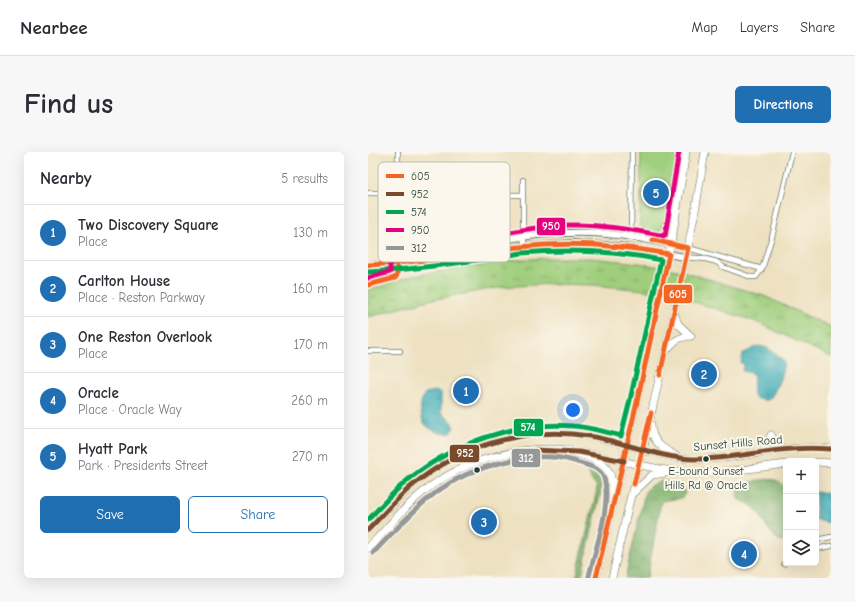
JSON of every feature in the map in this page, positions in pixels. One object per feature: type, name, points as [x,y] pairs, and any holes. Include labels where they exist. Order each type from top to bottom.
[{"type":"main road","points":[[596,578],[637,402],[669,254],[686,152]]},
{"type":"main road","points":[[612,578],[651,416],[688,248],[705,152]]},
{"type":"main road","points":[[664,353],[674,341],[681,337],[691,336],[678,324],[674,307]]},
{"type":"main road","points":[[651,416],[653,438],[659,445],[678,457]]},
{"type":"main road","name":"Sunset Hills Road","points":[[368,530],[404,493],[428,474],[459,456],[498,440],[525,434],[561,433],[587,435],[643,450],[678,457],[706,459],[808,448],[831,450]]},
{"type":"main road","points":[[763,452],[771,435],[777,445],[784,450]]},
{"type":"main road","name":"Sunset Hills Road","points":[[368,548],[416,499],[438,481],[477,461],[511,453],[534,450],[564,450],[580,452],[673,472],[716,473],[783,464]]},
{"type":"main road","points":[[564,450],[596,461],[605,466],[610,474],[613,503]]},
{"type":"main road","points":[[819,462],[831,463]]},
{"type":"main road","points":[[631,495],[652,475],[673,472]]},
{"type":"street","points":[[398,152],[398,162]]},
{"type":"street","points":[[631,237],[632,152]]},
{"type":"street","points":[[510,248],[573,243],[619,246],[706,259],[717,262],[723,267],[751,277],[756,277],[762,269],[792,152]]},
{"type":"street","points":[[523,180],[524,246]]},
{"type":"street","points":[[510,194],[523,194]]},
{"type":"street","points":[[510,240],[570,232],[606,234],[671,244],[762,269]]},
{"type":"street","points":[[368,265],[404,262]]},
{"type":"street","points":[[368,351],[400,351]]},
{"type":"street","points":[[819,539],[831,537]]},
{"type":"street","points":[[819,548],[831,546]]},
{"type":"green space","points":[[641,152],[676,152],[676,165],[668,215],[659,232],[645,233],[640,226]]},
{"type":"green space","points":[[545,258],[592,258],[639,263],[682,271],[764,296],[831,327],[831,357],[754,321],[685,299],[644,290],[594,285],[549,284],[502,287],[429,300],[368,317],[368,290],[413,276],[497,262],[510,262],[510,260]]},
{"type":"green space","points":[[592,467],[599,475],[602,486],[581,578],[576,578],[596,494],[597,487],[591,480],[587,471],[588,468]]},
{"type":"green space","points":[[771,479],[780,482],[783,485],[783,540],[778,539],[771,533],[755,509],[738,499],[737,493],[741,487],[750,483]]},
{"type":"green space","points":[[662,481],[680,485],[685,489],[685,494],[680,498],[661,502],[647,578],[625,578],[645,492],[650,486]]},
{"type":"water","points":[[759,346],[773,351],[784,361],[779,382],[771,398],[768,400],[760,399],[753,395],[752,391],[754,378],[752,373],[742,371],[744,364],[741,363],[743,353]]},
{"type":"water","points":[[435,391],[441,393],[441,413],[453,423],[454,428],[451,433],[443,434],[436,432],[428,428],[423,422],[421,407],[423,396],[425,393]]},
{"type":"water","points":[[819,492],[831,494],[831,523],[820,521]]},
{"type":"transit line","name":"950","points":[[510,232],[550,226],[592,225],[665,236],[679,152]]},
{"type":"transit line","name":"605","points":[[653,240],[688,248],[660,375]]},
{"type":"transit line","name":"605","points":[[510,248],[576,244],[614,246],[669,254],[637,402],[596,578]]},
{"type":"transit line","name":"574","points":[[368,520],[398,488],[427,466],[466,445],[486,437],[507,431],[551,425],[585,427],[621,436],[661,260],[609,253],[574,251],[510,255]]},
{"type":"transit line","name":"950","points":[[368,278],[390,272],[390,262]]},
{"type":"transit line","name":"605","points":[[368,265],[407,262]]},
{"type":"transit line","name":"574","points":[[368,272],[426,267],[461,262]]},
{"type":"transit line","name":"605","points":[[368,285],[395,278],[397,275],[397,263]]},
{"type":"transit line","name":"605","points":[[634,484],[651,413]]},
{"type":"transit line","name":"952","points":[[368,530],[407,490],[432,471],[452,459],[474,449],[519,437],[542,434],[589,436],[679,458],[692,459],[725,457],[793,449],[831,449]]},
{"type":"transit line","name":"952","points":[[534,450],[579,452],[624,461]]},
{"type":"transit line","name":"312","points":[[373,553],[420,506],[451,482],[469,473],[514,460],[536,457],[552,457],[591,466],[599,471],[604,478],[606,501],[602,527],[589,576]]},
{"type":"place","name":"Hyatt Park","points":[[656,193]]},
{"type":"place","name":"Carlton House","points":[[704,374]]},
{"type":"place","name":"Two Discovery Square","points":[[466,391]]},
{"type":"place","name":"E-bound Sunset Hills Rd @ Oracle","points":[[706,459]]},
{"type":"place","name":"One Reston Overlook","points":[[484,522]]},
{"type":"place","name":"Oracle","points":[[744,554]]}]
